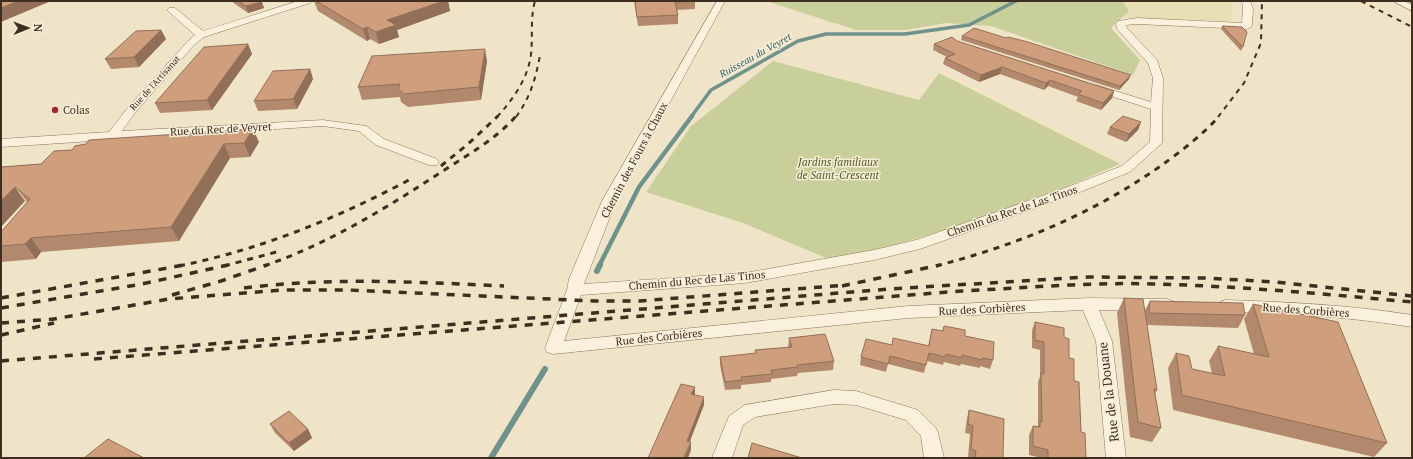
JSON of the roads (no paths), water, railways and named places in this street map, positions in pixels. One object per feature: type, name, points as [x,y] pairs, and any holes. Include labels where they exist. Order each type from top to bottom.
[{"type":"street","name":"Rue de l'Artisanat","points":[[113,135],[130,112],[191,43],[201,35],[307,1]]},
{"type":"street","name":"Chemin des Fours à Chaux","points":[[553,348],[575,290],[577,279],[609,201],[721,1]]},
{"type":"street","name":"Chemin du Rec de Las Tinos","points":[[575,290],[745,278],[874,255],[920,244],[1070,191],[1126,169],[1156,143],[1158,78],[1153,62],[1122,29],[1121,23],[1137,21],[1247,26],[1248,9],[1246,1]]},
{"type":"street","points":[[1398,1],[1412,8]]},
{"type":"street","points":[[172,10],[201,35]]},
{"type":"street","points":[[1087,85],[1156,107]]},
{"type":"street","name":"Rue du Rec de Veyret","points":[[1,144],[113,135],[323,123],[362,128],[380,142],[432,162]]},
{"type":"street","name":"Rue des Corbières","points":[[553,348],[908,312],[1089,304],[1182,305]]},
{"type":"street","name":"Rue de la Douane","points":[[1089,304],[1104,341],[1116,458]]},
{"type":"street","name":"Rue des Corbières","points":[[1213,306],[1283,307],[1385,316],[1412,321]]},
{"type":"street","points":[[722,458],[735,421],[751,410],[834,397],[856,398],[912,416],[929,432],[934,458]]},
{"type":"waterway","name":"Ruisseau du Veyret","points":[[691,117],[711,90],[798,41],[826,34],[905,34],[969,25],[1016,1]]},
{"type":"waterway","name":"Ruisseau du Veyret","points":[[599,266],[639,187],[692,116]]},
{"type":"waterway","name":"Ruisseau du Veyret","points":[[597,271],[600,265]]},
{"type":"waterway","name":"Ruisseau du Veyret","points":[[491,458],[545,369]]},
{"type":"railway","points":[[497,117],[514,96],[527,72],[531,54],[535,1]]},
{"type":"railway","points":[[1218,117],[1244,83],[1261,43],[1262,1]]},
{"type":"railway","points":[[1361,1],[1412,27]]},
{"type":"railway","points":[[516,117],[532,88],[540,55]]},
{"type":"railway","points":[[264,266],[288,257],[335,235],[380,210],[483,145],[509,124],[516,116]]},
{"type":"railway","points":[[441,166],[468,144],[497,117]]},
{"type":"railway","points":[[939,265],[966,258],[1025,238],[1082,213],[1136,183],[1162,165],[1200,136],[1218,117]]},
{"type":"railway","points":[[181,266],[269,242],[354,208],[409,180]]},
{"type":"railway","points":[[226,265],[280,251]]},
{"type":"railway","points":[[1,308],[142,284],[226,265]]},
{"type":"railway","points":[[172,295],[221,281],[267,265]]},
{"type":"railway","points":[[846,285],[939,265]]},
{"type":"railway","points":[[1,298],[181,266]]},
{"type":"railway","points":[[1,361],[889,289],[1088,277],[1205,278],[1275,282],[1412,296]]},
{"type":"railway","points":[[244,288],[309,282],[342,281],[504,286]]},
{"type":"railway","points":[[1,323],[54,319],[169,299],[282,290],[348,290],[594,301],[639,301],[846,285]]},
{"type":"railway","points":[[842,286],[846,285]]},
{"type":"railway","points":[[94,359],[961,291],[1080,285],[1185,285],[1250,288],[1412,302]]},
{"type":"railway","points":[[1,335],[54,323]]},
{"type":"place","name":"Colas","points":[[55,110]]},
{"type":"park label","name":"Jardins familiaux de Saint-Crescent","points":[[838,168]]}]
